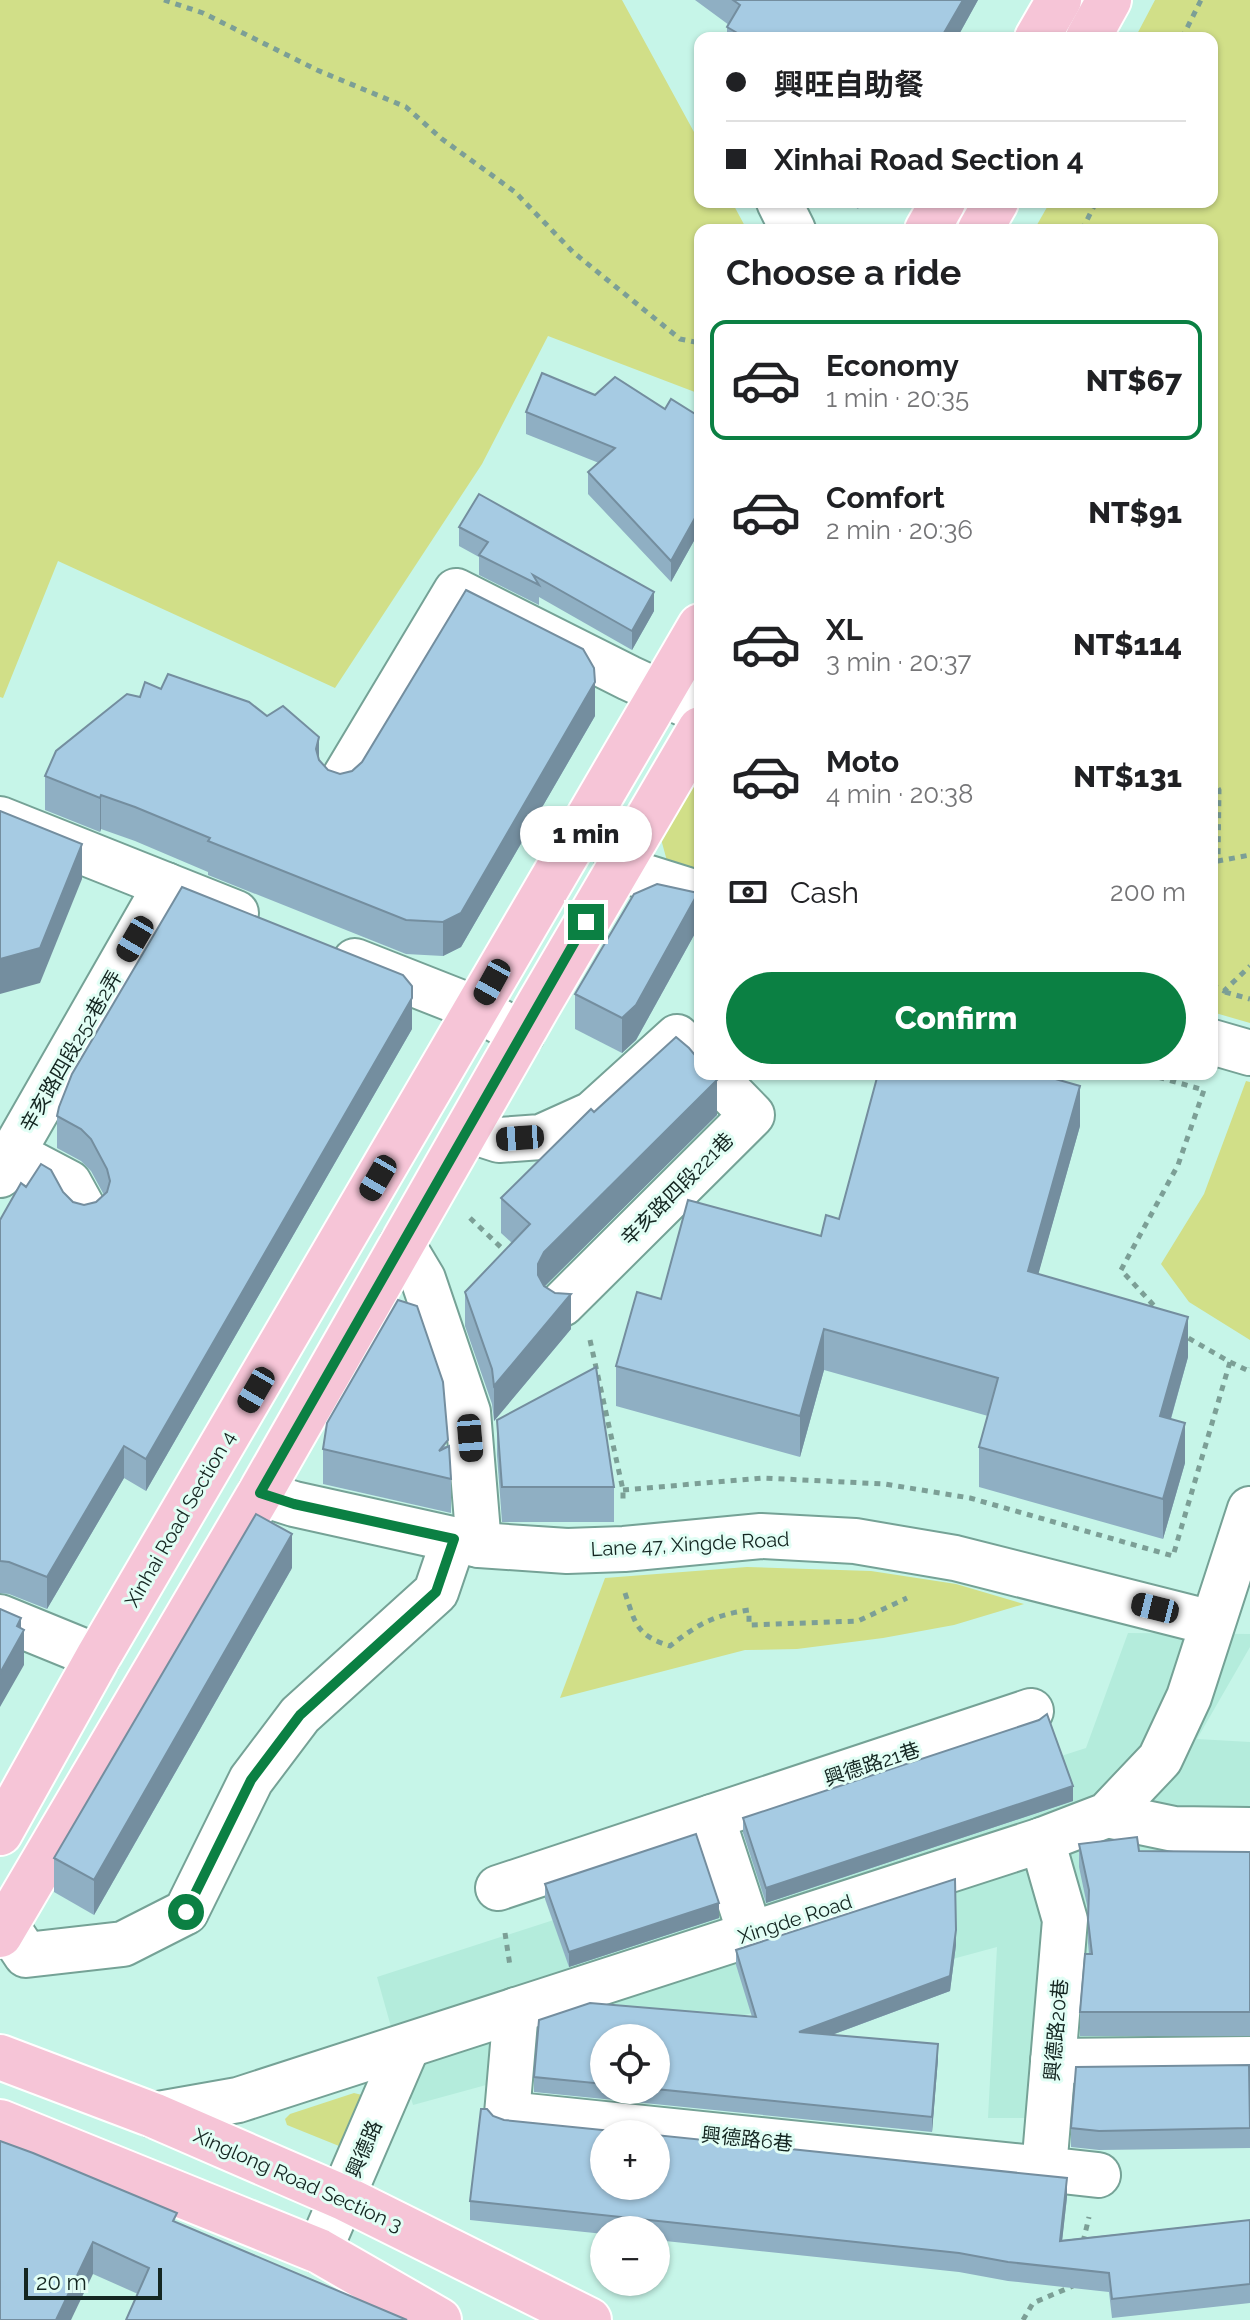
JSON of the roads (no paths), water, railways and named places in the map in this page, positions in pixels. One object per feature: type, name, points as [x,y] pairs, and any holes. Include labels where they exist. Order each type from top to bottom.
[{"type":"main road","points":[[1040,32],[1059,0]]},
{"type":"main road","points":[[1091,32],[1109,0]]},
{"type":"main road","name":"Xinhai Road Section 4","points":[[2,1826],[477,1009],[681,701],[694,650]]},
{"type":"main road","points":[[3,1930],[260,1493],[617,868],[694,739]]},
{"type":"main road","name":"Xinglong Road Section 3","points":[[0,2057],[153,2115],[344,2198],[589,2320]]},
{"type":"main road","points":[[0,2122],[319,2251],[439,2320]]},
{"type":"street","points":[[341,783],[456,591],[681,701]]},
{"type":"street","points":[[0,819],[266,925]]},
{"type":"street","points":[[617,868],[694,892]]},
{"type":"street","name":"辛亥路四段252巷2弄","points":[[6,1164],[166,885]]},
{"type":"street","points":[[324,948],[477,1009],[522,1034]]},
{"type":"street","points":[[468,1130],[499,1140],[541,1137],[592,1114],[677,1037],[694,1055]]},
{"type":"street","points":[[1218,1044],[1250,1053]]},
{"type":"street","name":"辛亥路四段221巷","points":[[562,1304],[752,1115],[718,1080]]},
{"type":"street","points":[[6,1164],[69,1183],[85,1212]]},
{"type":"street","points":[[3,1930],[26,1955],[123,1944],[186,1912],[251,1780],[300,1715],[436,1592],[466,1542],[468,1412],[423,1279],[402,1244]]},
{"type":"street","name":"Lane 47, Xingde Road","points":[[260,1493],[294,1504],[466,1542],[567,1551],[624,1549],[761,1536],[855,1541],[955,1558],[1212,1623]]},
{"type":"street","name":"Xingde Road","points":[[153,2115],[238,2100],[407,2047],[1042,1840],[1107,1815],[1160,1759],[1189,1697],[1250,1509]]},
{"type":"street","points":[[0,1617],[98,1657]]},
{"type":"street","name":"興德路21巷","points":[[498,1888],[1031,1711]]},
{"type":"street","points":[[1107,1815],[1174,1829],[1250,1830]]},
{"type":"street","points":[[712,1817],[750,1933]]},
{"type":"street","name":"興德路20巷","points":[[1042,1840],[1065,1920],[1044,2169]]},
{"type":"street","name":"興德路6巷","points":[[516,2010],[507,2114],[1044,2169]]},
{"type":"street","name":"興德路","points":[[319,2251],[407,2047]]},
{"type":"street","points":[[1053,2061],[1249,2059]]},
{"type":"street","points":[[1044,2169],[1098,2175]]}]
